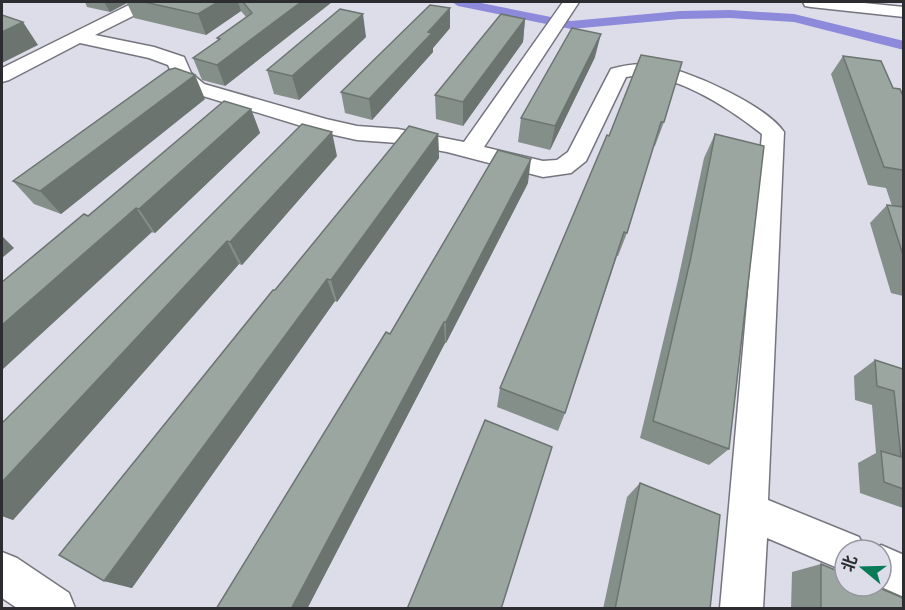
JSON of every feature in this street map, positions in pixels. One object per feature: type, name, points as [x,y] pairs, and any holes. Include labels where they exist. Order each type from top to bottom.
[{"type":"street","points":[[2,76],[147,2]]},
{"type":"street","points":[[470,151],[571,2]]},
{"type":"street","points":[[812,2],[903,12]]},
{"type":"street","points":[[76,37],[154,52],[177,61],[182,76],[197,88],[321,125],[408,138],[543,169],[563,167],[578,156],[618,73],[629,68],[656,71],[684,80],[750,113],[773,132],[742,609]]},
{"type":"street","points":[[750,512],[833,546]]},
{"type":"street","points":[[2,573],[54,609]]},
{"type":"building","points":[[144,2],[218,2],[198,14]]},
{"type":"building","points":[[243,2],[301,2],[217,65],[193,58],[252,13]]},
{"type":"building","points":[[430,5],[450,8],[428,32],[432,33],[369,99],[341,92]]},
{"type":"building","points":[[340,9],[363,14],[292,76],[267,70]]},
{"type":"building","points":[[501,14],[525,19],[463,102],[435,95]]},
{"type":"building","points":[[2,15],[23,22],[2,32]]},
{"type":"building","points":[[572,28],[601,34],[555,126],[521,118]]},
{"type":"building","points":[[641,55],[682,62],[627,233],[624,232],[565,413],[500,388],[607,135],[609,136]]},
{"type":"building","points":[[843,56],[881,61],[893,88],[900,89],[903,96],[903,172],[884,167]]},
{"type":"building","points":[[175,68],[195,75],[40,191],[13,181],[168,70]]},
{"type":"building","points":[[224,101],[251,109],[139,209],[136,208],[2,325],[2,282],[84,214],[88,216]]},
{"type":"building","points":[[302,124],[332,132],[2,482],[2,423]]},
{"type":"building","points":[[409,126],[438,134],[331,280],[327,279],[104,581],[59,555],[273,290]]},
{"type":"building","points":[[715,134],[764,146],[729,449],[653,421],[691,257]]},
{"type":"building","points":[[498,150],[531,159],[291,609],[216,609],[386,332],[390,334]]},
{"type":"building","points":[[887,205],[903,207],[903,255]]},
{"type":"building","points":[[875,360],[903,369],[903,489],[884,482],[881,451],[901,457],[894,391],[877,386]]},
{"type":"building","points":[[485,420],[552,447],[501,609],[407,609]]},
{"type":"building","points":[[640,483],[720,515],[710,609],[615,609]]},
{"type":"building","points":[[821,564],[833,569],[833,598],[893,598],[893,594],[903,598],[903,609],[821,609]]},
{"type":"waterway","points":[[458,2],[571,25],[680,15],[730,14],[794,18],[904,46]]}]
